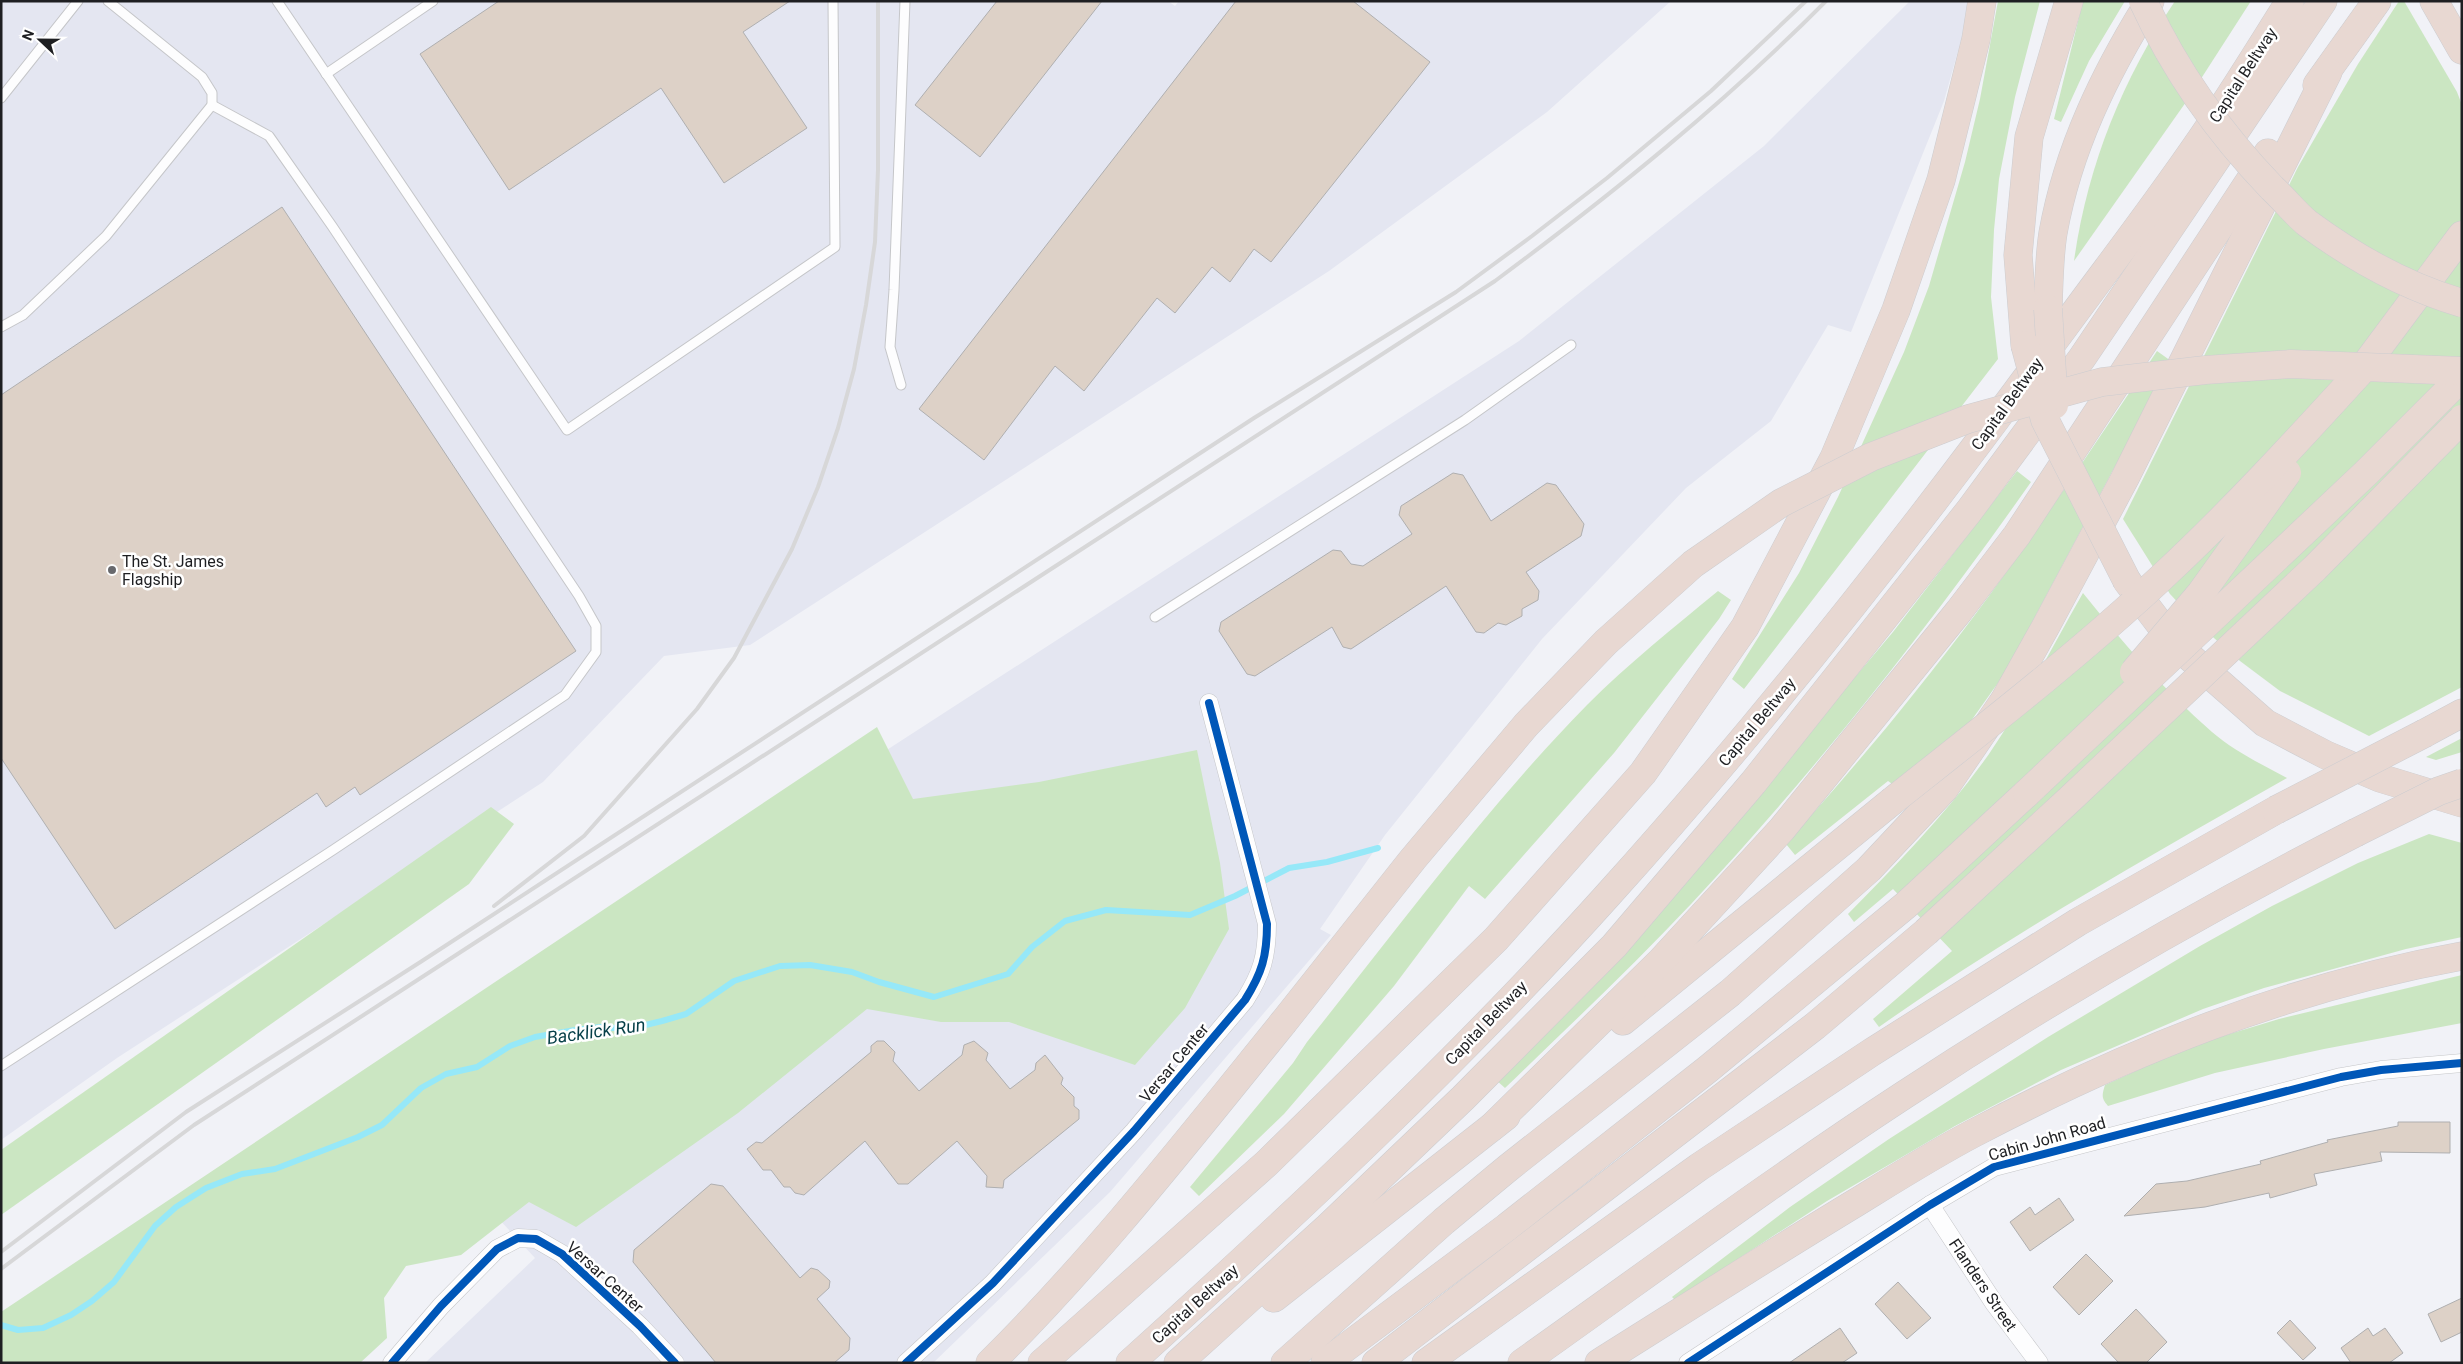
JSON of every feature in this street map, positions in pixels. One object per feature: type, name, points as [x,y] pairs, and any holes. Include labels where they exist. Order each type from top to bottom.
[{"type":"highway","points":[[1042,1363],[1267,1163],[1496,940],[1642,774],[1745,627],[1834,458],[1896,310],[1940,180],[1976,39],[1982,1]]},
{"type":"highway","points":[[2069,1],[2029,137],[2018,255],[2025,345],[2045,420],[2127,581],[2175,644],[2265,723],[2326,755],[2380,778],[2462,804]]},
{"type":"highway","points":[[2143,1],[2168,50],[2203,107],[2245,160],[2306,222],[2382,270],[2462,303]]},
{"type":"highway","points":[[2086,502],[2053,400],[2048,309],[2053,234],[2062,193],[2078,142],[2124,42],[2150,1]]},
{"type":"highway","name":"Capital Beltway","points":[[1130,1363],[1250,1254],[1396,1115],[1526,982],[1606,897],[1789,684],[1986,433],[2210,126],[2290,1]]},
{"type":"highway","points":[[1178,1363],[1328,1226],[1443,1117],[1614,946],[1754,783],[1969,511],[2082,358],[2324,1]]},
{"type":"highway","points":[[1492,1127],[1661,962],[1782,829],[1959,611],[2017,535],[2296,112],[2328,72],[2377,1]]},
{"type":"highway","points":[[2434,1],[2459,46]]},
{"type":"highway","points":[[1285,1363],[1451,1215],[1738,987],[1863,875],[1944,789],[2004,701],[2046,626],[2125,478],[2328,72]]},
{"type":"highway","points":[[2028,793],[2112,698],[2201,592],[2462,235]]},
{"type":"highway","points":[[990,1363],[1022,1331],[1096,1248],[1179,1151],[1413,859],[1526,725],[1606,642],[1693,564],[1780,503],[1871,456],[1968,419],[2102,382],[2205,370],[2291,364],[2462,371]]},
{"type":"highway","points":[[1190,1363],[1492,1127],[2002,714],[2163,577],[2245,496],[2360,372]]},
{"type":"highway","points":[[1325,1363],[1507,1227],[1649,1116],[1906,904],[2028,793],[2366,473],[2462,377]]},
{"type":"highway","points":[[1376,1363],[1815,1026],[1926,932],[2315,568],[2462,419]]},
{"type":"highway","points":[[1426,1363],[1698,1167],[1864,1057],[2078,922],[2276,810],[2462,713]]},
{"type":"highway","points":[[1522,1363],[1702,1233],[1903,1096],[1982,1045],[2136,951],[2240,893],[2439,791],[2462,783]]},
{"type":"highway","points":[[2355,833],[2462,799]]},
{"type":"highway","points":[[1600,1363],[1920,1164],[1972,1134],[2107,1067],[2277,1001],[2404,966],[2462,956]]},
{"type":"street","name":"Versar Center","points":[[906,1363],[993,1282],[1134,1131],[1245,1000],[1260,977],[1267,949],[1267,924],[1209,703]]},
{"type":"street","name":"Cabin John Road","points":[[1688,1363],[1976,1176],[2009,1162],[2342,1077],[2382,1070],[2462,1063]]},
{"type":"street","name":"Flanders Street","points":[[1930,1205],[1994,1303],[2039,1363]]},
{"type":"street","name":"Versar Center","points":[[392,1363],[441,1306],[497,1248],[518,1238],[536,1238],[562,1254],[640,1326],[675,1363]]},
{"type":"lane","points":[[1,98],[78,1]]},
{"type":"lane","points":[[1,327],[24,315],[106,236],[212,105],[212,93],[202,77],[108,1]]},
{"type":"lane","points":[[277,1],[567,430],[835,247],[833,1]]},
{"type":"lane","points":[[326,74],[433,1]]},
{"type":"lane","points":[[901,384],[890,347],[894,290],[905,1]]},
{"type":"lane","points":[[1,1066],[333,850],[565,695],[596,652],[596,626],[579,596],[332,226],[269,136],[212,105]]},
{"type":"lane","points":[[1155,617],[1465,420],[1571,345]]},
{"type":"shaded area","points":[[1,1],[1168,1],[1175,6],[1179,1],[1671,1],[1547,112],[1329,271],[750,645],[664,656],[543,782],[117,1058],[1,1140]]},
{"type":"shaded area","points":[[1910,1],[1972,1],[1944,101],[1851,332],[1828,325],[1771,421],[1686,488],[1542,639],[1385,835],[1320,929],[1331,935],[1110,1192],[933,1363],[425,1363],[535,1258],[366,1076],[488,1008],[1519,341],[1764,146]]},
{"type":"green space","points":[[1998,1],[2040,1],[2015,97],[1999,179],[1994,230],[1991,297],[1998,359],[1744,689],[1732,679],[1799,573],[1838,497],[1904,352],[1929,286],[1965,162],[1980,99]]},
{"type":"green space","points":[[2083,1],[2125,1],[2089,61],[2061,122],[2054,119]]},
{"type":"green space","points":[[2175,1],[2251,1],[2186,102],[2074,261],[2088,192],[2110,125],[2123,93],[2139,62]]},
{"type":"green space","points":[[2399,1],[2404,1],[2457,92],[2462,105],[2462,687],[2369,736],[2280,691],[2240,661],[2197,623],[2170,594],[2123,519],[2298,167],[2358,64]]},
{"type":"green space","points":[[2157,351],[2171,361],[2005,673],[1915,800],[1888,781],[1795,855],[1786,844],[1884,730],[1980,609],[2070,481]]},
{"type":"green space","points":[[2017,471],[2031,482],[1951,592],[1826,751],[1692,903],[1623,974],[1505,1088],[1496,1080],[1803,739],[1893,632]]},
{"type":"green space","points":[[1718,591],[1731,600],[1719,619],[1614,753],[1485,899],[1469,886],[1394,986],[1284,1114],[1199,1196],[1190,1187],[1293,1063],[1307,1042],[1409,913],[1513,786],[1549,745],[1618,675]]},
{"type":"green space","points":[[2083,593],[2144,665],[2194,716],[2229,745],[2287,778],[2131,867],[1978,960],[1879,1027],[1873,1019],[1952,951],[1893,889],[1854,922],[1848,914],[1940,817],[1989,754],[2026,695]]},
{"type":"green space","points":[[877,727],[913,799],[1039,782],[1197,750],[1220,863],[1229,929],[1185,1008],[1135,1065],[1009,1022],[941,1022],[867,1009],[738,1113],[576,1227],[529,1202],[461,1255],[406,1266],[384,1298],[387,1338],[360,1363],[1,1363],[1,1312]]},
{"type":"green space","points":[[2462,738],[2462,752],[2436,760],[2426,757]]},
{"type":"green space","points":[[491,807],[514,824],[469,884],[1,1215],[1,1150]]},
{"type":"green space","points":[[2429,834],[2462,843],[2462,937],[2406,949],[2264,988],[2203,1009],[2061,1070],[1955,1126],[1827,1201],[1675,1300],[1672,1297],[1790,1207],[1889,1139],[2048,1037],[2200,946],[2272,906],[2358,863]]},
{"type":"green space","points":[[2462,975],[2462,1023],[2324,1049],[2215,1073],[2108,1106],[2104,1101],[2105,1085],[2193,1045],[2279,1019]]},
{"type":"building","points":[[499,1],[790,1],[743,32],[807,128],[724,183],[661,88],[509,190],[420,54]]},
{"type":"building","points":[[997,1],[1102,1],[980,157],[915,105]]},
{"type":"building","points":[[1236,1],[1353,1],[1430,62],[1271,262],[1254,249],[1230,282],[1212,267],[1175,313],[1157,298],[1084,391],[1055,366],[984,460],[919,409]]},
{"type":"building","points":[[282,207],[576,651],[360,795],[355,787],[326,807],[317,793],[115,929],[1,758],[1,395]]},
{"type":"building","points":[[1453,473],[1463,475],[1491,521],[1547,483],[1556,485],[1584,524],[1581,536],[1526,572],[1539,591],[1538,600],[1522,609],[1522,616],[1506,625],[1498,623],[1484,633],[1476,632],[1446,586],[1351,649],[1343,647],[1332,627],[1255,676],[1247,674],[1219,631],[1221,622],[1333,550],[1341,551],[1351,564],[1363,566],[1412,534],[1399,515],[1401,506]]},
{"type":"building","points":[[877,1041],[884,1041],[895,1052],[893,1061],[919,1091],[962,1055],[964,1045],[974,1041],[988,1053],[986,1060],[1010,1089],[1035,1070],[1036,1063],[1045,1055],[1063,1078],[1061,1084],[1074,1097],[1074,1106],[1079,1110],[1079,1119],[1004,1180],[1003,1188],[986,1187],[987,1176],[957,1141],[908,1184],[898,1184],[865,1141],[804,1195],[795,1193],[790,1187],[784,1187],[771,1170],[763,1170],[747,1149],[756,1142],[762,1143],[871,1052],[871,1046]]},
{"type":"building","points":[[2398,1122],[2450,1122],[2450,1153],[2380,1152],[2382,1161],[2314,1174],[2317,1185],[2270,1198],[2269,1193],[2205,1207],[2124,1216],[2156,1184],[2187,1181],[2261,1164],[2260,1161],[2328,1142],[2327,1140],[2398,1126]]},
{"type":"building","points":[[711,1184],[723,1186],[800,1278],[811,1268],[818,1270],[830,1281],[829,1288],[817,1299],[850,1338],[849,1350],[834,1363],[716,1363],[633,1262],[634,1250]]},
{"type":"building","points":[[2059,1198],[2074,1220],[2030,1251],[2010,1222],[2030,1207],[2035,1215]]},
{"type":"building","points":[[2086,1254],[2113,1281],[2079,1315],[2053,1287]]},
{"type":"building","points":[[1898,1282],[1931,1318],[1907,1339],[1875,1304]]},
{"type":"building","points":[[2462,1298],[2462,1332],[2441,1342],[2428,1314]]},
{"type":"building","points":[[2136,1309],[2167,1342],[2146,1363],[2119,1363],[2101,1344]]},
{"type":"building","points":[[2290,1320],[2316,1348],[2303,1360],[2277,1333]]},
{"type":"building","points":[[1840,1328],[1857,1353],[1842,1363],[1789,1363]]},
{"type":"building","points":[[2368,1328],[2373,1336],[2385,1328],[2403,1353],[2389,1363],[2351,1363],[2341,1348]]},
{"type":"waterway","name":"Backlick Run","points":[[1,1325],[18,1330],[43,1328],[71,1315],[92,1301],[114,1282],[155,1226],[176,1207],[206,1188],[242,1174],[275,1169],[358,1137],[382,1125],[421,1088],[446,1074],[477,1067],[510,1046],[535,1037],[600,1027],[629,1029],[662,1021],[686,1014],[734,981],[780,966],[810,965],[852,972],[879,982],[934,997],[1008,974],[1032,947],[1065,921],[1106,910],[1190,915],[1235,896],[1289,868],[1327,862],[1378,848]]},
{"type":"railway","points":[[494,906],[584,836],[697,709],[734,658],[792,549],[818,487],[838,428],[854,369],[866,305],[875,242],[878,170],[878,1]]},
{"type":"railway","points":[[1,1252],[186,1112],[422,961],[1254,418],[1456,292],[1607,178],[1711,91],[1806,1]]},
{"type":"railway","points":[[1,1269],[194,1125],[1495,281],[1624,182],[1666,147],[1748,76],[1826,1]]},
{"type":"cycle path","points":[[906,1363],[993,1283],[1134,1131],[1245,1000],[1256,981],[1265,955],[1267,924],[1209,703]]},
{"type":"cycle path","points":[[1688,1363],[1930,1205],[1994,1167],[2341,1077],[2381,1070],[2462,1063]]},
{"type":"cycle path","points":[[392,1363],[441,1306],[497,1249],[518,1238],[536,1239],[562,1254],[640,1326],[675,1363]]},
{"type":"place","name":"The St. James Flagship","points":[[112,570]]}]
